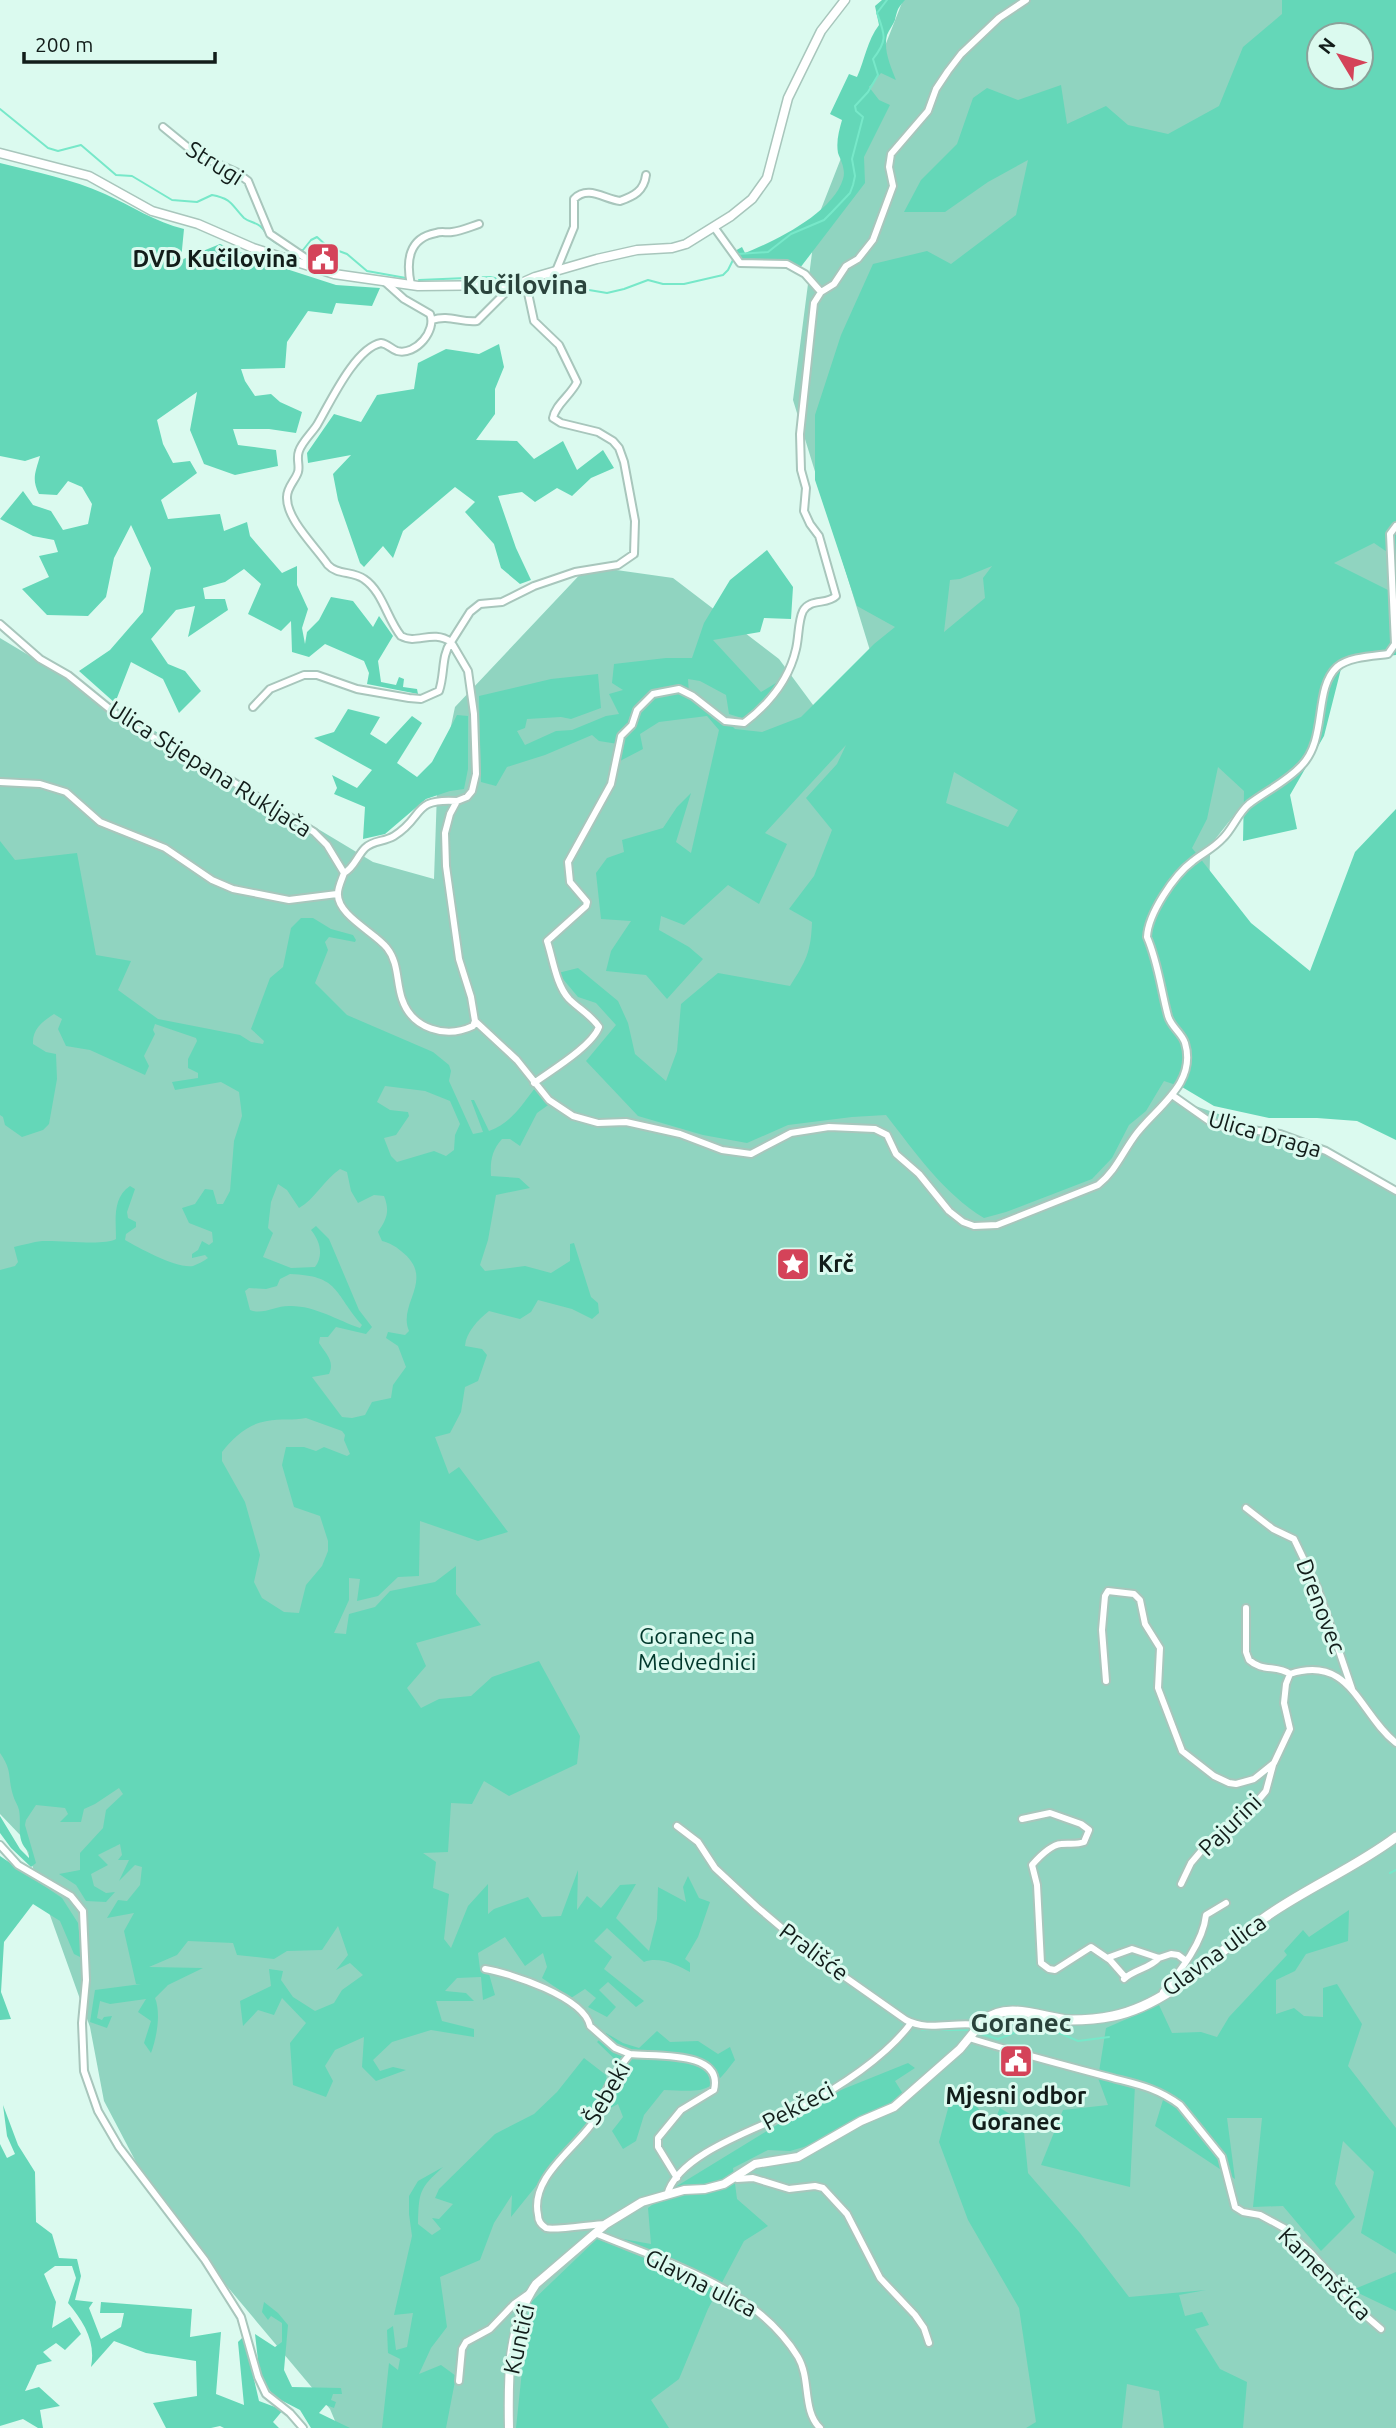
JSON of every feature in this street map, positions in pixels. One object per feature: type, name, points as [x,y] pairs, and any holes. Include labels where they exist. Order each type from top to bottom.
[{"type":"main road","name":"Glavna ulica","points":[[975,2029],[997,2012],[1029,2012],[1052,2018],[1091,2020],[1139,2007],[1196,1974],[1265,1917],[1396,1837]]},
{"type":"street","points":[[0,153],[89,176],[152,211],[198,223],[253,248],[334,274],[411,285],[512,286],[535,277],[637,250],[678,247],[714,227],[752,199],[764,184],[769,170],[788,98],[821,32],[845,0]]},
{"type":"street","points":[[534,1083],[585,1045],[598,1031],[595,1020],[570,1000],[562,989],[547,941],[586,906],[587,902],[570,882],[568,862],[611,785],[621,736],[632,725],[637,710],[653,694],[679,689],[693,696],[725,721],[744,723],[765,705],[790,671],[802,612],[811,603],[833,600],[836,596],[820,536],[810,524],[804,510],[806,488],[801,470],[800,434],[814,303],[821,292],[834,284],[846,266],[858,259],[873,240],[893,186],[889,167],[891,154],[928,111],[941,81],[978,37],[1007,10],[1026,0]]},
{"type":"street","name":"Strugi","points":[[163,127],[196,154],[236,172],[248,181],[270,234],[307,259],[308,265]]},
{"type":"street","points":[[556,271],[574,227],[574,200],[586,192],[620,201],[639,191],[645,184],[646,175]]},
{"type":"street","points":[[411,285],[408,256],[417,243],[428,235],[479,224]]},
{"type":"street","points":[[714,227],[735,258],[744,264],[787,264],[805,274],[821,292]]},
{"type":"street","points":[[384,281],[404,299],[430,314],[433,326],[428,335],[413,347],[398,351],[381,343],[370,346],[361,355],[300,449],[297,458],[298,472],[289,489],[287,500],[296,522],[332,570],[358,575],[367,582],[401,636],[408,639],[438,635],[451,642],[468,671],[474,714],[476,774],[472,791],[467,797],[457,801],[438,800],[425,805],[394,836],[369,845],[359,854],[350,870],[344,873],[337,894],[339,903],[355,921],[387,947],[394,959],[404,1006],[424,1027],[432,1031],[453,1032],[468,1029],[475,1021],[471,997],[459,959],[446,866],[445,833],[457,801]]},
{"type":"street","points":[[253,707],[270,689],[304,676],[317,675],[357,689],[409,698],[433,696],[439,691],[443,679],[444,653],[470,612],[480,604],[502,602],[519,592],[567,574],[618,565],[631,558],[636,549],[635,521],[622,455],[613,441],[598,432],[561,423],[553,418],[554,412],[570,395],[577,382],[559,345],[534,321],[528,293],[521,284]]},
{"type":"street","points":[[432,320],[448,317],[466,322],[477,321],[512,286]]},
{"type":"street","points":[[1388,654],[1395,644],[1390,534],[1396,526]]},
{"type":"street","name":"Ulica Stjepana Rukljača","points":[[0,624],[40,659],[68,674],[127,723],[230,780],[314,832],[327,845],[344,873]]},
{"type":"street","points":[[475,1021],[517,1060],[550,1100],[573,1116],[598,1123],[626,1122],[680,1134],[722,1150],[751,1154],[791,1133],[829,1127],[875,1129],[887,1135],[896,1154],[919,1174],[949,1211],[963,1222],[985,1227],[1025,1216],[1098,1185],[1107,1178],[1151,1115],[1172,1095],[1185,1076],[1188,1055],[1185,1040],[1169,1021],[1147,937],[1147,927],[1176,877],[1215,846],[1248,805],[1304,764],[1319,731],[1325,688],[1339,665],[1363,657],[1388,654],[1396,659]]},
{"type":"street","points":[[0,782],[40,784],[66,792],[100,822],[165,848],[212,880],[233,889],[289,900],[337,894]]},
{"type":"street","name":"Ulica Draga","points":[[1172,1095],[1209,1121],[1222,1126],[1280,1134],[1326,1151],[1396,1191]]},
{"type":"street","name":"Drenovec","points":[[1246,1508],[1273,1529],[1294,1539],[1318,1589],[1352,1689]]},
{"type":"street","name":"Pajurini","points":[[1106,1681],[1102,1630],[1105,1596],[1108,1591],[1113,1590],[1134,1594],[1140,1600],[1145,1624],[1160,1648],[1158,1688],[1182,1751],[1214,1776],[1236,1784],[1254,1779],[1274,1763]]},
{"type":"street","points":[[1246,1608],[1249,1660],[1263,1668],[1283,1669],[1290,1674],[1323,1669],[1352,1689],[1378,1726],[1396,1743]]},
{"type":"street","name":"Pajurini","points":[[1181,1884],[1202,1850],[1244,1817],[1266,1791],[1274,1763],[1290,1730],[1290,1720],[1284,1703],[1290,1674]]},
{"type":"street","points":[[1023,1819],[1050,1813],[1081,1824],[1089,1830],[1084,1842],[1075,1845],[1059,1844],[1046,1851],[1032,1865],[1037,1885],[1041,1963],[1055,1970],[1091,1947],[1107,1958],[1125,1978],[1171,1954],[1186,1961]]},
{"type":"street","name":"Prališće","points":[[677,1826],[698,1842],[726,1880],[794,1938],[911,2023]]},
{"type":"street","points":[[0,1845],[18,1865],[71,1896],[83,1911],[86,1980],[82,2023],[84,2071],[98,2111],[119,2147],[205,2260],[238,2311],[246,2329],[258,2377],[266,2394],[290,2413],[303,2428]]},
{"type":"street","points":[[1162,1994],[1186,1961],[1205,1924],[1206,1915],[1226,1903]]},
{"type":"street","points":[[1107,1958],[1132,1949],[1159,1958]]},
{"type":"street","name":"Šebeki","points":[[485,1969],[511,1973],[563,1998],[577,2008],[589,2021],[590,2026],[615,2048],[630,2054],[614,2076],[592,2123],[538,2192],[538,2220],[547,2228],[606,2224]]},
{"type":"street","points":[[911,2023],[932,2026],[965,2023],[975,2029]]},
{"type":"street","name":"Pekčeci","points":[[667,2195],[677,2178],[716,2145],[783,2116],[834,2088],[874,2060],[897,2040],[911,2023]]},
{"type":"street","name":"Glavna ulica","points":[[606,2224],[642,2202],[684,2190],[705,2189],[724,2183],[755,2164],[798,2157],[861,2121],[894,2107],[960,2049],[975,2029]]},
{"type":"street","name":"Kamenščica","points":[[975,2029],[1031,2057],[1137,2083],[1180,2105],[1222,2157],[1237,2208],[1260,2215],[1289,2232],[1337,2282],[1352,2304],[1381,2329]]},
{"type":"street","points":[[630,2054],[669,2055],[698,2062],[711,2068],[716,2076],[714,2090],[681,2110],[658,2138],[658,2147],[677,2178]]},
{"type":"street","name":"Glavna ulica","points":[[734,2178],[753,2178],[789,2189],[815,2186],[823,2188],[847,2214],[880,2278],[915,2315],[929,2343]]},
{"type":"street","name":"Kuntići","points":[[509,2428],[508,2368],[516,2330],[531,2292],[536,2284],[606,2224]]},
{"type":"street","name":"Glavna ulica","points":[[595,2233],[698,2277],[733,2294],[762,2313],[802,2364],[812,2418],[820,2428]]},
{"type":"street","name":"Kuntići","points":[[459,2381],[462,2349],[466,2342],[490,2329],[525,2294],[531,2292]]},
{"type":"green space","points":[[882,0],[905,0],[898,9],[886,41],[888,58],[896,80],[881,73],[869,87],[879,100],[890,105],[864,157],[865,183],[800,268],[740,261],[733,252],[742,247],[745,253],[787,233],[816,214],[837,191],[844,176],[837,149],[842,120],[830,114],[849,74],[857,77],[879,25],[875,6]]},
{"type":"green space","name":"Goranec na Medvednici","points":[[903,0],[1396,0],[1375,21],[1305,21],[1305,91],[1333,91],[1396,153],[1396,637],[1328,666],[1298,773],[1239,809],[1213,842],[1209,900],[1225,1026],[1169,1097],[1339,1155],[1396,1192],[1396,2428],[338,2428],[330,2409],[158,2204],[104,2101],[90,2027],[22,1837],[0,1814],[0,638],[373,862],[434,879],[437,792],[455,707],[588,566],[673,578],[779,659],[822,717],[872,657],[793,400],[816,222]]},
{"type":"green space","points":[[1282,0],[1396,0],[1396,558],[1374,543],[1334,563],[1396,594],[1396,655],[1343,661],[1324,736],[1290,795],[1297,829],[1243,841],[1244,791],[1218,767],[1207,819],[1192,848],[1251,923],[1310,971],[1355,852],[1396,809],[1396,1140],[1357,1121],[1269,1118],[1214,1106],[1182,1087],[1164,1081],[1146,1111],[1129,1125],[1112,1158],[1092,1179],[984,1218],[955,1197],[886,1115],[788,1125],[747,1143],[703,1135],[638,1116],[586,1061],[616,1025],[596,1003],[578,997],[558,973],[578,968],[618,1001],[628,1023],[635,1054],[666,1081],[677,1051],[681,1004],[718,973],[790,986],[807,956],[812,922],[789,909],[814,876],[832,830],[806,798],[837,764],[846,745],[765,833],[787,844],[759,904],[728,885],[684,925],[661,916],[659,930],[689,947],[703,959],[667,999],[646,975],[606,971],[611,951],[631,921],[601,919],[596,873],[607,858],[624,852],[622,840],[663,828],[677,807],[691,793],[676,842],[691,853],[719,730],[707,716],[659,722],[640,734],[643,749],[620,761],[618,744],[599,741],[592,735],[545,755],[507,767],[496,786],[481,782],[479,696],[551,679],[598,674],[601,708],[571,719],[527,719],[525,728],[517,731],[525,745],[556,731],[572,730],[606,716],[619,714],[609,694],[623,690],[612,683],[614,664],[692,658],[704,623],[730,580],[767,550],[793,587],[791,619],[764,618],[760,632],[713,640],[761,692],[789,675],[745,719],[729,714],[726,695],[700,681],[688,679],[689,694],[715,709],[735,729],[762,732],[801,717],[874,644],[895,627],[857,606],[815,480],[815,415],[841,335],[873,264],[927,251],[951,264],[1016,215],[1028,160],[988,182],[945,212],[904,212],[921,180],[957,144],[973,98],[987,88],[1018,100],[1061,85],[1067,124],[1106,106],[1128,125],[1168,134],[1219,106],[1243,47],[1282,14]],"holes":[[[992,566],[983,578],[985,598],[944,632],[950,580],[960,579]],[[954,772],[1018,810],[1008,827],[946,803]]]},
{"type":"green space","points":[[0,163],[80,184],[184,229],[181,260],[220,244],[336,285],[380,288],[372,306],[336,303],[332,314],[308,311],[287,342],[285,368],[241,369],[255,396],[271,394],[280,402],[302,412],[296,433],[269,429],[233,429],[238,445],[276,450],[278,466],[235,475],[204,464],[190,430],[197,392],[157,420],[163,444],[173,463],[190,461],[197,473],[161,500],[168,519],[220,514],[224,531],[247,522],[250,536],[282,573],[297,566],[297,585],[308,609],[302,628],[305,644],[307,632],[319,620],[331,597],[353,601],[373,627],[379,616],[393,636],[378,661],[381,682],[396,685],[399,677],[404,679],[403,687],[417,689],[418,694],[367,684],[369,673],[364,661],[325,644],[309,657],[292,652],[291,621],[281,631],[248,614],[261,584],[244,569],[225,582],[203,588],[205,599],[225,599],[228,610],[188,637],[195,606],[176,610],[151,639],[168,664],[185,671],[201,691],[179,713],[163,679],[131,662],[115,703],[79,671],[110,650],[143,612],[151,568],[131,525],[114,558],[106,597],[88,616],[47,615],[22,589],[49,577],[39,556],[58,552],[54,540],[33,536],[0,519],[23,491],[33,505],[51,511],[63,530],[88,524],[92,504],[82,487],[68,481],[57,495],[39,494],[35,479],[40,456],[25,461],[0,456]]},
{"type":"green space","points":[[499,344],[504,367],[495,389],[495,414],[476,440],[517,441],[534,459],[563,441],[577,470],[603,450],[614,468],[591,478],[572,496],[557,488],[535,502],[522,492],[498,496],[516,548],[531,580],[520,584],[501,568],[494,544],[465,512],[475,502],[455,487],[403,531],[393,558],[383,546],[364,567],[360,563],[338,500],[333,474],[351,455],[308,463],[307,453],[334,414],[361,422],[377,395],[414,389],[418,363],[446,349],[479,354]]},
{"type":"green space","points":[[348,709],[380,717],[370,734],[386,744],[412,716],[422,723],[397,763],[417,777],[432,762],[457,715],[468,716],[468,769],[464,789],[426,799],[385,834],[363,839],[365,807],[334,794],[337,788],[332,775],[357,788],[372,770],[314,738],[334,732]]},
{"type":"green space","points":[[0,841],[15,860],[77,853],[96,955],[131,961],[118,990],[158,1019],[240,1035],[251,1042],[263,1044],[264,1041],[251,1029],[270,978],[283,967],[291,928],[301,918],[313,918],[331,929],[353,935],[356,940],[329,937],[325,942],[328,950],[315,983],[347,1015],[433,1052],[449,1065],[449,1081],[473,1134],[483,1132],[471,1100],[474,1100],[489,1131],[510,1119],[535,1088],[551,1103],[537,1113],[520,1146],[510,1139],[502,1139],[494,1152],[491,1176],[519,1178],[530,1188],[496,1195],[488,1240],[480,1265],[485,1271],[525,1266],[551,1273],[570,1261],[570,1244],[574,1243],[591,1297],[598,1303],[599,1313],[592,1319],[572,1309],[538,1300],[531,1312],[520,1319],[489,1311],[473,1327],[465,1346],[482,1349],[487,1355],[478,1381],[465,1387],[461,1412],[450,1433],[435,1437],[449,1474],[459,1467],[508,1532],[478,1541],[420,1521],[419,1576],[398,1577],[378,1596],[357,1601],[360,1579],[349,1578],[349,1600],[334,1633],[346,1634],[349,1614],[375,1607],[390,1591],[435,1582],[456,1566],[456,1594],[481,1625],[416,1643],[426,1666],[407,1688],[421,1708],[439,1699],[471,1696],[492,1677],[539,1661],[580,1736],[577,1764],[509,1796],[484,1781],[472,1804],[451,1803],[448,1852],[423,1853],[436,1862],[433,1888],[449,1894],[444,1939],[451,1948],[468,1906],[488,1884],[488,1914],[494,1909],[528,1897],[542,1917],[561,1916],[578,1870],[577,1910],[587,1896],[601,1908],[620,1885],[636,1884],[616,1918],[649,1951],[657,1919],[658,1887],[686,1902],[683,1887],[688,1876],[699,1898],[710,1902],[698,1937],[685,1959],[690,1963],[690,1972],[662,1961],[644,1962],[607,1928],[594,1941],[612,1957],[604,1969],[644,2001],[636,2007],[608,1982],[599,1990],[616,2007],[607,2017],[588,2007],[596,1998],[585,1989],[571,1998],[542,1978],[547,1967],[543,1953],[525,1966],[505,1937],[478,1953],[480,1969],[489,1974],[495,1995],[483,2000],[481,1977],[457,1978],[445,1991],[466,1993],[474,2001],[436,2001],[442,2021],[474,2029],[474,2037],[431,2030],[392,2042],[373,2060],[380,2071],[393,2067],[406,2070],[376,2081],[362,2067],[364,2037],[335,2050],[325,2066],[333,2081],[326,2097],[293,2085],[290,2043],[306,2023],[282,1998],[274,2015],[258,2010],[243,2026],[240,2001],[271,1986],[269,1969],[283,1971],[281,1980],[293,1997],[315,2011],[334,2003],[342,1990],[363,1975],[350,1963],[336,1970],[348,1955],[338,1926],[322,1950],[287,1951],[274,1959],[237,1955],[233,1943],[188,1941],[177,1955],[149,1967],[203,1968],[168,1985],[155,1998],[158,2025],[151,2053],[144,2043],[151,2021],[138,2012],[146,1999],[110,2004],[100,2001],[97,2018],[102,2020],[112,2016],[107,2028],[90,2022],[95,1990],[141,1984],[136,1984],[124,1931],[134,1913],[107,1918],[118,1900],[127,1901],[140,1885],[142,1867],[135,1865],[119,1881],[129,1860],[118,1860],[122,1855],[120,1844],[98,1855],[108,1865],[91,1874],[94,1886],[106,1893],[115,1892],[106,1902],[86,1901],[76,1885],[59,1874],[80,1870],[80,1853],[103,1828],[106,1810],[123,1794],[119,1788],[84,1809],[81,1822],[60,1822],[68,1814],[65,1808],[36,1805],[25,1825],[36,1863],[31,1867],[0,1833],[0,1816],[20,1849],[29,1858],[29,1852],[20,1838],[19,1810],[8,1769],[0,1753],[0,1270],[15,1266],[18,1262],[14,1247],[42,1241],[92,1242],[116,1239],[118,1203],[130,1186],[135,1189],[127,1212],[128,1218],[136,1222],[136,1227],[126,1234],[125,1240],[158,1257],[186,1266],[193,1266],[205,1260],[208,1258],[205,1255],[192,1258],[192,1254],[198,1250],[202,1241],[209,1245],[213,1242],[212,1232],[189,1223],[182,1208],[195,1204],[205,1189],[213,1190],[217,1204],[223,1204],[230,1191],[234,1141],[242,1116],[239,1092],[221,1082],[175,1090],[172,1082],[198,1078],[198,1073],[188,1068],[188,1059],[196,1038],[155,1024],[155,1034],[144,1056],[149,1066],[145,1075],[90,1050],[66,1046],[58,1029],[62,1019],[54,1014],[39,1026],[33,1039],[33,1044],[46,1052],[56,1054],[57,1079],[49,1124],[43,1130],[22,1137],[5,1125],[0,1115]],"holes":[[[385,1086],[425,1091],[450,1101],[460,1124],[455,1135],[454,1150],[446,1156],[434,1151],[397,1162],[391,1156],[384,1138],[396,1135],[409,1116],[408,1112],[390,1110],[377,1102]],[[340,1169],[347,1172],[351,1191],[358,1203],[374,1195],[384,1196],[387,1215],[378,1232],[382,1241],[401,1251],[416,1271],[408,1311],[409,1331],[405,1335],[388,1332],[386,1338],[398,1346],[406,1367],[393,1385],[391,1398],[372,1402],[365,1415],[352,1418],[342,1417],[312,1377],[329,1374],[331,1369],[329,1358],[319,1343],[320,1337],[328,1337],[336,1327],[366,1334],[372,1327],[359,1310],[329,1239],[316,1226],[311,1230],[320,1248],[315,1267],[291,1268],[263,1257],[273,1233],[268,1228],[271,1202],[278,1184],[287,1190],[299,1208],[310,1200]],[[290,1274],[306,1275],[327,1282],[362,1325],[360,1328],[316,1310],[298,1306],[250,1310],[245,1291],[249,1288],[266,1289],[277,1286],[280,1279]],[[306,1418],[342,1431],[350,1454],[347,1456],[324,1447],[316,1451],[304,1447],[286,1447],[282,1465],[294,1507],[320,1516],[328,1541],[328,1551],[322,1566],[306,1585],[299,1613],[284,1612],[262,1598],[254,1582],[260,1555],[245,1502],[222,1461],[222,1452],[237,1436],[254,1425],[272,1420]]]},
{"type":"green space","points":[[0,1856],[62,1898],[78,1923],[82,1958],[74,1954],[60,1921],[33,1904],[4,1942],[1,1992],[11,2019],[0,2020]]},
{"type":"green space","points":[[1349,1910],[1348,1941],[1306,1954],[1295,1971],[1276,1980],[1276,2014],[1294,2008],[1304,2016],[1323,2017],[1323,1988],[1337,1984],[1362,2024],[1348,2066],[1396,2128],[1396,2254],[1361,2233],[1374,2172],[1343,2141],[1335,2184],[1355,2217],[1321,2251],[1283,2206],[1253,2207],[1262,2118],[1227,2118],[1235,2179],[1155,2126],[1163,2100],[1135,2085],[1130,2187],[1041,2165],[1063,2110],[1108,2105],[1098,2078],[1106,2028],[1159,2005],[1172,2033],[1201,2032],[1217,2037],[1229,2017],[1287,1955],[1284,1951],[1303,1930],[1309,1937]]},
{"type":"green space","points":[[657,2031],[670,2042],[698,2041],[718,2054],[730,2047],[735,2060],[713,2085],[706,2088],[689,2091],[664,2090],[644,2115],[636,2141],[623,2149],[612,2131],[623,2117],[618,2104],[591,2118],[511,2217],[512,2195],[494,2223],[480,2260],[440,2277],[447,2327],[431,2348],[419,2374],[441,2365],[456,2376],[446,2428],[382,2428],[389,2363],[398,2370],[400,2359],[388,2353],[387,2330],[393,2326],[396,2350],[407,2347],[413,2313],[394,2315],[412,2236],[409,2196],[418,2181],[443,2167],[425,2186],[420,2197],[418,2224],[432,2235],[441,2229],[432,2218],[439,2219],[453,2204],[435,2198],[439,2189],[495,2134],[534,2114],[557,2092],[584,2058],[606,2075],[609,2095],[625,2069],[597,2042],[606,2033],[639,2048]]},
{"type":"green space","points":[[908,2063],[915,2068],[895,2081],[903,2094],[885,2107],[855,2119],[814,2144],[790,2151],[768,2150],[733,2168],[737,2199],[768,2226],[744,2241],[708,2309],[679,2379],[651,2400],[669,2428],[516,2428],[529,2304],[601,2235],[651,2244],[648,2208],[677,2186],[821,2098]]},
{"type":"green space","points":[[960,2084],[992,2127],[1000,2108],[1023,2122],[1028,2173],[1080,2233],[1129,2297],[1206,2290],[1179,2295],[1185,2316],[1202,2312],[1209,2325],[1195,2329],[1220,2369],[1247,2382],[1243,2428],[1164,2428],[1159,2391],[1127,2384],[1122,2428],[1026,2428],[1036,2422],[1019,2308],[968,2220],[939,2142],[950,2101]]},
{"type":"green space","points":[[3,2105],[18,2145],[35,2172],[36,2222],[52,2234],[59,2258],[77,2259],[81,2276],[75,2300],[93,2302],[89,2308],[101,2339],[121,2327],[124,2313],[100,2313],[101,2302],[192,2309],[190,2337],[221,2332],[216,2394],[244,2405],[238,2342],[244,2336],[259,2401],[283,2410],[273,2422],[279,2428],[166,2428],[153,2403],[197,2396],[196,2361],[146,2353],[114,2341],[91,2367],[90,2341],[68,2303],[76,2278],[72,2266],[55,2266],[44,2274],[56,2302],[52,2328],[70,2317],[81,2334],[65,2350],[56,2343],[43,2352],[52,2361],[37,2365],[25,2391],[39,2387],[60,2406],[40,2410],[43,2428],[23,2419],[0,2426],[0,2144],[7,2158],[15,2154],[7,2136]]},
{"type":"green space","points":[[1396,2272],[1396,2311],[1352,2290]]},
{"type":"green space","points":[[264,2302],[288,2325],[284,2370],[292,2387],[341,2388],[342,2394],[333,2394],[331,2400],[336,2402],[334,2408],[326,2405],[319,2413],[350,2428],[311,2428],[300,2410],[275,2397],[260,2378],[255,2334],[275,2347],[282,2342],[282,2323],[271,2316],[268,2320],[262,2312]]},
{"type":"waterway","points":[[738,254],[768,252],[791,234],[824,220],[850,193],[855,176],[852,159],[863,117],[856,111],[855,106],[878,75],[873,59],[884,37],[877,13],[887,0]]},
{"type":"waterway","points":[[0,109],[48,148],[58,151],[81,145],[116,175],[132,176],[172,200],[197,202],[212,195],[224,198],[244,218],[260,226],[271,239],[281,245]]},
{"type":"waterway","points":[[300,250],[317,237],[328,247],[347,254],[367,271],[406,278]]},
{"type":"waterway","points":[[537,287],[554,278],[607,293],[648,280],[663,284],[684,284],[723,275],[734,258]]},
{"type":"waterway","points":[[419,280],[490,277],[519,280]]},
{"type":"waterway","points":[[1390,1873],[1396,1870]]},
{"type":"waterway","points":[[979,2033],[998,2039],[1030,2027],[1043,2026],[1078,2041],[1109,2037]]},
{"type":"waterway","points":[[922,2030],[970,2030]]},
{"type":"place","name":"DVD Kučilovina","points":[[323,259]]},
{"type":"place","name":"Krč","points":[[793,1264]]},
{"type":"place","name":"Mjesni odbor Goranec","points":[[1016,2061]]},
{"type":"district","name":"Kučilovina","points":[[525,285]]},
{"type":"district","name":"Goranec","points":[[1021,2023]]}]
